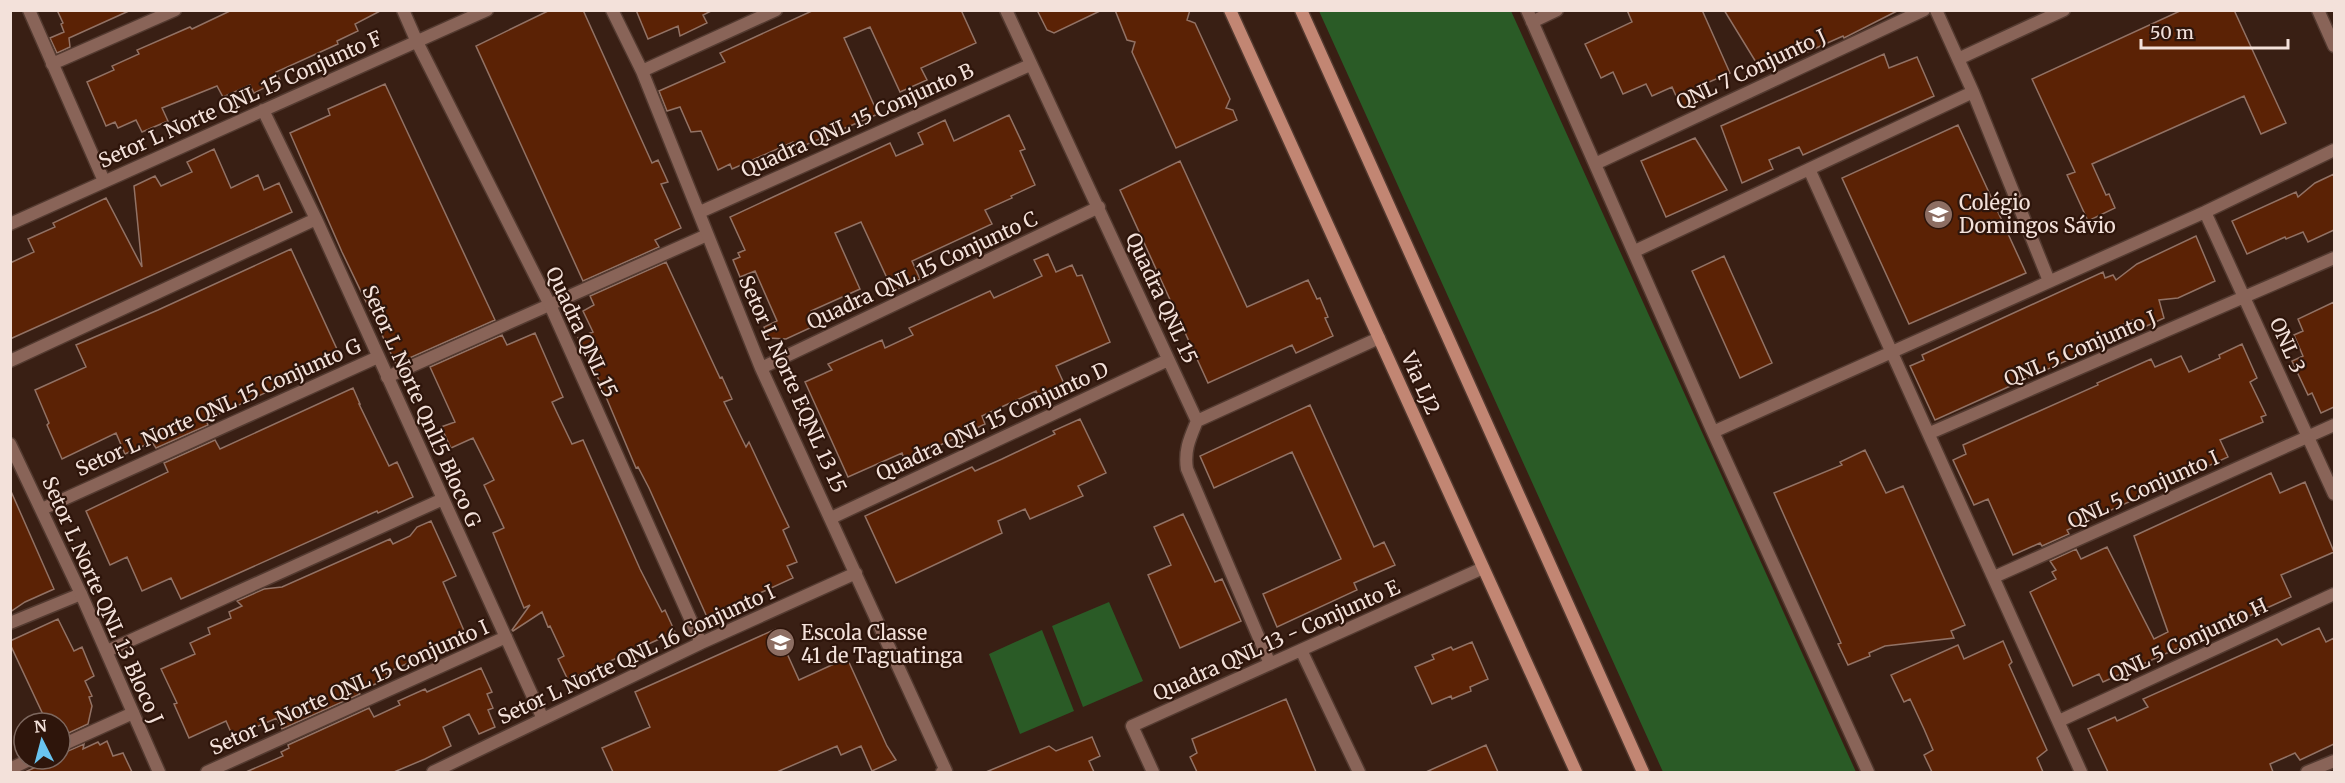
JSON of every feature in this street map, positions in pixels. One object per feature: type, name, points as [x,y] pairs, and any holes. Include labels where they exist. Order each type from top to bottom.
[{"type":"main road","name":"Via LJ2","points":[[1230,10],[1576,772]]},
{"type":"main road","points":[[1301,10],[1643,772]]},
{"type":"street","points":[[29,10],[104,181]]},
{"type":"street","points":[[52,64],[175,10]]},
{"type":"street","name":"Quadra QNL 15","points":[[403,10],[550,305],[701,643]]},
{"type":"street","name":"Setor L Norte QNL 15 Conjunto F","points":[[10,224],[487,10]]},
{"type":"street","name":"Setor L Norte EQNL 13 15","points":[[612,10],[642,71],[761,368],[856,573],[944,772]]},
{"type":"street","points":[[642,71],[776,10]]},
{"type":"street","name":"Quadra QNL 15","points":[[1006,10],[1197,421]]},
{"type":"street","points":[[1557,10],[1530,16],[1713,432],[1868,772]]},
{"type":"street","name":"QNL 7 Conjunto J","points":[[1595,164],[1924,10]]},
{"type":"street","points":[[1936,10],[1973,92],[2049,281]]},
{"type":"street","points":[[1958,59],[2064,10]]},
{"type":"street","points":[[2318,10],[2334,46]]},
{"type":"street","name":"Quadra QNL 15 Conjunto B","points":[[700,212],[1030,65]]},
{"type":"street","points":[[1635,251],[1973,92]]},
{"type":"street","name":"Setor L Norte Qnl15 Bloco G","points":[[263,110],[316,219],[543,719]]},
{"type":"street","points":[[1713,432],[2205,212],[2334,150]]},
{"type":"street","points":[[1809,169],[2082,772]]},
{"type":"street","name":"Quadra QNL 15 Conjunto C","points":[[761,368],[1099,207]]},
{"type":"street","name":"ONL 3","points":[[2205,212],[2334,494]]},
{"type":"street","points":[[10,361],[316,219]]},
{"type":"street","points":[[387,377],[707,235]]},
{"type":"street","name":"QNL 5 Conjunto J","points":[[1930,433],[2334,258]]},
{"type":"street","points":[[1270,664],[1187,469],[1185,455],[1187,444],[1197,421],[1379,338]]},
{"type":"street","name":"Setor L Norte QNL 15 Conjunto G","points":[[42,508],[378,357]]},
{"type":"street","name":"Quadra QNL 15 Conjunto D","points":[[831,518],[1168,360]]},
{"type":"street","name":"QNL 5 Conjunto I","points":[[1994,577],[2334,425]]},
{"type":"street","name":"Setor L Norte QNL 13 Bloco J","points":[[10,444],[16,470],[42,508],[159,772]]},
{"type":"street","points":[[106,651],[443,499]]},
{"type":"street","name":"Quadra QNL 13 - Conjunto E","points":[[1153,772],[1132,726],[1483,568]]},
{"type":"street","name":"Setor L Norte QNL 16 Conjunto I","points":[[433,772],[701,643],[856,573]]},
{"type":"street","points":[[10,623],[81,594]]},
{"type":"street","name":"QNL 5 Conjunto H","points":[[2059,721],[2334,594]]},
{"type":"street","name":"Setor L Norte QNL 15 Conjunto I","points":[[207,772],[506,637]]},
{"type":"street","points":[[1301,650],[1359,772]]},
{"type":"street","points":[[72,741],[133,713]]},
{"type":"street","points":[[2307,772],[2334,761]]},
{"type":"green space","points":[[1319,11],[1511,11],[1856,772],[1663,772]]},
{"type":"green space","points":[[1109,602],[1143,681],[1083,707],[1052,626]]},
{"type":"green space","points":[[1042,630],[1074,711],[1020,734],[989,654]]},
{"type":"building","points":[[57,10],[131,10],[69,38],[70,47],[57,53],[50,38],[64,32]]},
{"type":"building","points":[[232,10],[382,10],[355,24],[358,31],[337,41],[338,44],[276,72],[280,80],[254,93],[250,85],[223,97],[217,86],[162,108],[168,121],[142,132],[136,120],[118,128],[115,122],[106,126],[87,82],[114,70],[112,66],[139,54],[137,50],[190,27],[192,29]]},
{"type":"building","points":[[550,10],[583,10],[652,163],[658,160],[668,182],[661,184],[681,228],[655,240],[659,247],[583,281],[476,46]]},
{"type":"building","points":[[636,10],[713,10],[703,15],[707,23],[680,36],[678,26],[648,39]]},
{"type":"building","points":[[814,10],[961,10],[976,43],[921,68],[927,80],[900,92],[870,27],[844,38],[878,114],[796,149],[793,142],[732,169],[730,164],[718,170],[701,131],[691,132],[680,107],[667,111],[659,91],[725,62],[720,53]]},
{"type":"building","points":[[1037,10],[1102,10],[1054,33],[1047,30]]},
{"type":"building","points":[[1115,10],[1190,10],[1187,20],[1195,23],[1230,99],[1226,108],[1233,110],[1237,120],[1176,148],[1132,52],[1135,42],[1127,40]]},
{"type":"building","points":[[1627,10],[1702,10],[1730,73],[1702,85],[1709,97],[1682,109],[1672,87],[1652,96],[1646,84],[1623,94],[1613,72],[1601,78],[1585,44],[1632,22]]},
{"type":"building","points":[[1724,10],[1899,10],[1844,38],[1843,36],[1762,72]]},
{"type":"building","points":[[2182,10],[2234,10],[2286,123],[2261,134],[2244,96],[2092,164],[2106,195],[2109,194],[2115,208],[2088,221],[2067,175],[2075,172],[2032,79]]},
{"type":"building","points":[[1884,54],[1889,68],[1917,57],[1934,96],[1803,155],[1799,147],[1769,160],[1773,169],[1742,183],[1721,126]]},
{"type":"building","points":[[385,84],[495,320],[396,364],[342,252],[290,133],[330,115],[328,109]]},
{"type":"building","points":[[1009,115],[1025,149],[1020,151],[1035,185],[985,210],[992,224],[912,261],[920,279],[893,291],[861,222],[835,233],[860,289],[811,311],[812,327],[786,339],[769,338],[764,327],[777,321],[755,271],[740,277],[733,260],[740,257],[738,253],[745,250],[730,217],[890,143],[896,156],[923,144],[918,133],[945,120],[954,141]]},
{"type":"building","name":"Colégio Domingos Sávio","points":[[1958,125],[2026,273],[1909,324],[1842,178]]},
{"type":"building","points":[[1695,138],[1727,190],[1666,217],[1641,161]]},
{"type":"building","points":[[214,149],[231,188],[258,175],[264,190],[279,183],[292,212],[10,339],[10,263],[34,252],[28,239],[55,227],[53,223],[106,198],[142,267],[134,186],[155,176],[161,186],[192,172],[187,162]]},
{"type":"building","points":[[1180,161],[1247,307],[1308,280],[1317,299],[1320,298],[1333,336],[1296,353],[1292,345],[1208,383],[1120,190]]},
{"type":"building","points":[[2334,174],[2334,230],[2308,242],[2303,232],[2286,239],[2285,237],[2247,254],[2232,221],[2296,192],[2298,197],[2315,183]]},
{"type":"building","points":[[2196,236],[2215,281],[2178,298],[2159,300],[2164,318],[2138,330],[2133,320],[2109,331],[2110,341],[1935,420],[1910,366],[1924,360],[1922,355],[2103,272],[2105,278],[2113,275],[2116,280],[2137,264]]},
{"type":"building","points":[[291,249],[341,358],[206,420],[208,425],[156,448],[152,442],[125,454],[116,433],[62,459],[35,390],[86,367],[76,345]]},
{"type":"building","points":[[1048,254],[1056,272],[1072,265],[1077,276],[1082,275],[1110,342],[1056,366],[1066,388],[1040,400],[1036,391],[982,416],[985,424],[958,437],[905,461],[902,453],[848,477],[805,382],[832,370],[828,364],[882,340],[885,348],[913,335],[909,328],[990,291],[994,298],[1042,276],[1034,260]]},
{"type":"building","points":[[1724,256],[1772,363],[1740,378],[1692,271]]},
{"type":"building","points":[[666,262],[732,399],[724,402],[746,447],[749,442],[789,527],[783,530],[797,562],[787,566],[793,578],[707,617],[649,488],[638,467],[636,468],[590,359],[578,338],[593,332],[583,311],[594,305],[590,296]]},
{"type":"building","points":[[2334,302],[2334,407],[2321,413],[2312,393],[2308,395],[2292,361],[2303,356],[2294,335],[2303,331],[2298,319]]},
{"type":"building","points":[[535,333],[563,397],[552,402],[559,417],[572,444],[583,440],[640,569],[662,612],[665,610],[675,632],[568,680],[558,659],[564,656],[542,612],[512,630],[530,605],[524,608],[493,533],[504,528],[484,485],[494,480],[473,438],[451,448],[441,427],[455,422],[430,367],[502,335],[507,345]]},
{"type":"building","points":[[2242,344],[2257,378],[2250,382],[2266,415],[2261,417],[2263,422],[2220,440],[2228,457],[2067,530],[2069,534],[2013,555],[1988,499],[1974,505],[1953,460],[1966,454],[1963,445],[2151,359],[2155,367],[2181,356],[2189,372],[2220,358],[2219,355]]},
{"type":"building","points":[[353,388],[389,466],[397,462],[413,497],[181,599],[171,578],[142,591],[127,557],[110,565],[86,511],[168,472],[164,463],[215,440],[220,449]]},
{"type":"building","points":[[1310,405],[1374,547],[1384,542],[1395,565],[1354,583],[1357,590],[1277,627],[1263,594],[1341,559],[1292,452],[1214,488],[1200,456]]},
{"type":"building","points":[[1080,419],[1106,473],[1078,486],[1083,496],[1030,519],[1025,509],[998,521],[1002,533],[896,583],[865,516],[972,467],[975,471],[1002,459],[1055,434],[1053,431]]},
{"type":"building","points":[[1865,450],[1886,493],[1903,486],[1965,625],[1951,631],[1954,638],[1885,646],[1869,653],[1870,656],[1848,665],[1838,644],[1841,643],[1774,493],[1842,465],[1840,462]]},
{"type":"building","points":[[2271,473],[2280,493],[2305,482],[2334,552],[2281,575],[2291,597],[2103,682],[2099,674],[2073,686],[2030,592],[2056,579],[2052,572],[2056,570],[2050,561],[2076,549],[2081,559],[2107,547],[2154,639],[2168,632],[2134,536]]},
{"type":"building","points":[[10,489],[54,589],[25,602],[10,612]]},
{"type":"building","points":[[1183,514],[1215,582],[1222,579],[1241,621],[1180,648],[1148,575],[1171,565],[1154,527]]},
{"type":"building","points":[[431,521],[456,576],[443,582],[465,633],[412,657],[413,661],[386,673],[388,678],[358,692],[360,694],[282,729],[277,718],[233,737],[226,721],[189,738],[174,704],[177,703],[161,669],[195,654],[190,643],[210,634],[208,628],[231,618],[229,612],[242,606],[237,601],[264,589],[282,587],[390,539],[393,544],[410,536],[417,527]]},
{"type":"building","points":[[58,619],[74,651],[82,647],[94,676],[85,681],[92,696],[89,697],[92,706],[88,724],[72,731],[72,711],[41,711],[10,641]]},
{"type":"building","points":[[2319,628],[2326,642],[2334,638],[2334,744],[2300,760],[2295,753],[2270,764],[2273,772],[2108,772],[2088,729],[2115,717],[2117,721],[2148,707],[2143,699],[2277,639],[2282,645]]},
{"type":"building","name":"Escola Classe 41 de Taguatinga","points":[[776,629],[799,680],[847,658],[887,746],[896,760],[872,771],[861,746],[841,755],[837,746],[777,772],[613,772],[602,748],[650,727],[635,692]]},
{"type":"building","points":[[2003,641],[2012,662],[2009,665],[2047,750],[2037,758],[2043,772],[1932,772],[1924,755],[1933,750],[1910,699],[1904,702],[1891,675],[1958,645],[1964,659]]},
{"type":"building","points":[[1472,642],[1488,679],[1470,687],[1471,691],[1432,704],[1415,667],[1434,659],[1432,655]]},
{"type":"building","points":[[481,668],[492,692],[487,694],[493,708],[488,710],[495,727],[479,734],[469,714],[443,727],[451,746],[425,759],[394,772],[246,772],[283,756],[281,752],[289,748],[288,745],[369,708],[374,717],[400,705],[398,701],[425,689],[427,692]]},
{"type":"building","points":[[1286,699],[1316,772],[1197,772],[1190,757],[1197,753],[1192,739]]},
{"type":"building","points":[[1092,737],[1100,756],[1089,761],[1094,772],[986,772],[1049,746],[1056,751]]},
{"type":"building","points":[[107,741],[113,756],[123,753],[132,772],[25,772],[72,771],[72,749],[84,744],[83,749],[98,742],[100,745]]},
{"type":"building","points":[[1486,745],[1498,772],[1426,772]]},
{"type":"place","name":"Colégio Domingos Sávio","points":[[1938,214]]},
{"type":"place","name":"Escola Classe 41 de Taguatinga","points":[[780,643]]}]
